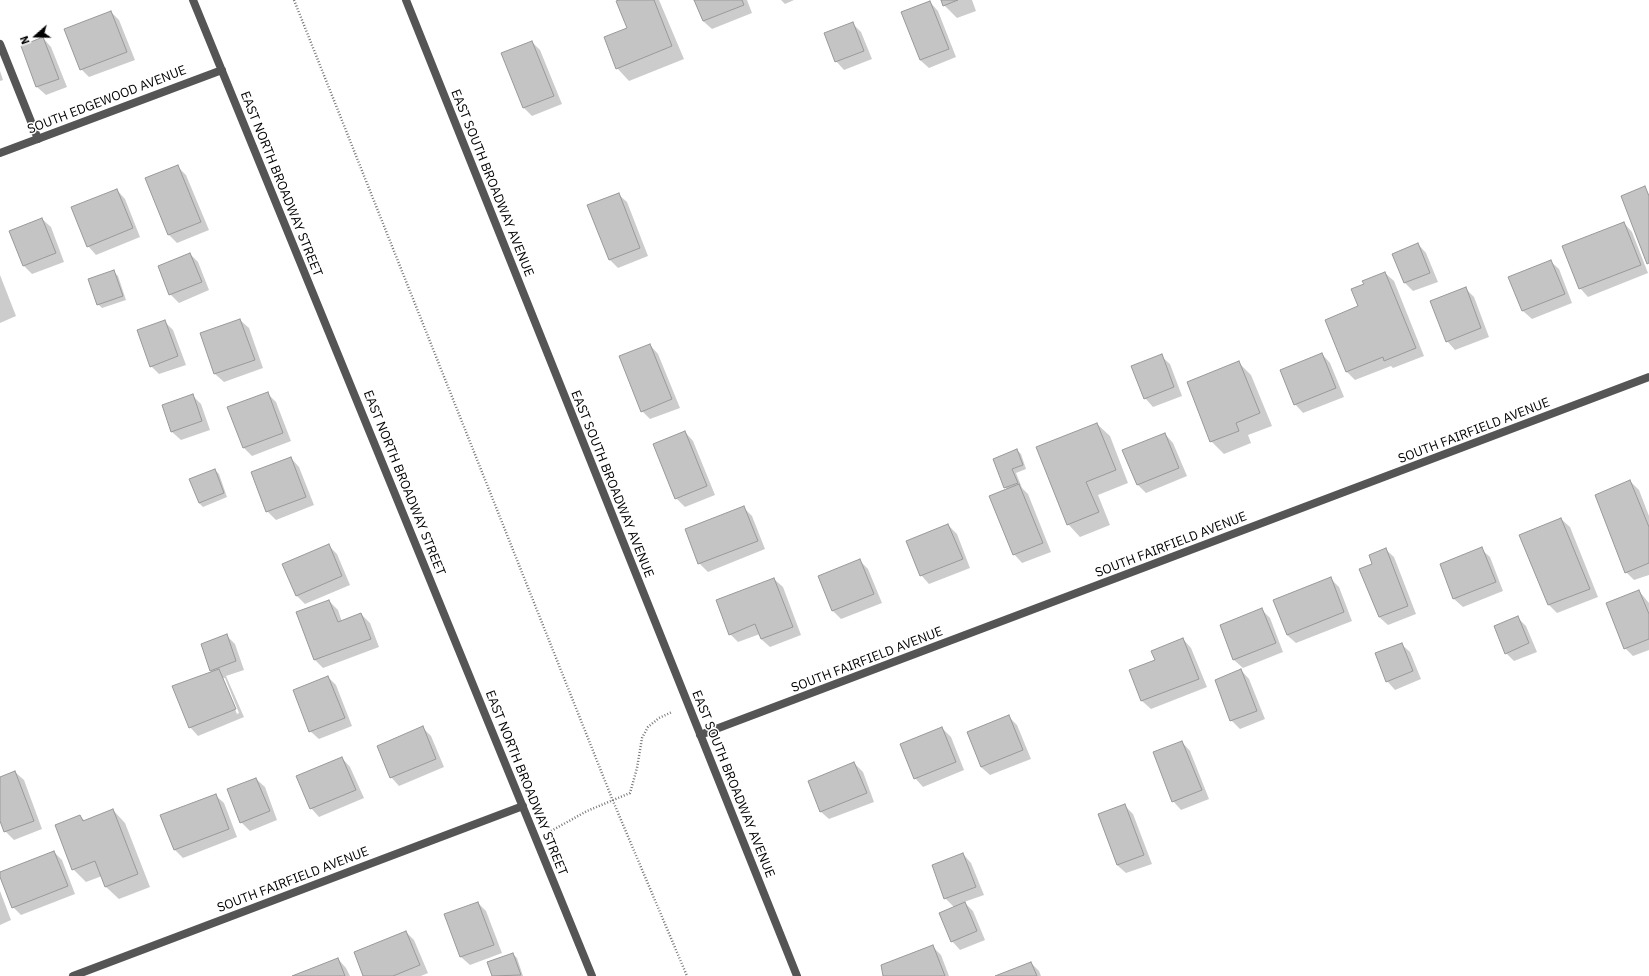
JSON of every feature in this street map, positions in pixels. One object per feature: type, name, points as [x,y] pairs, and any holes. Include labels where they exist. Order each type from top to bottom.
[{"type":"street","name":"EAST NORTH BROADWAY STREET","points":[[194,0],[592,976]]},
{"type":"street","name":"EAST SOUTH BROADWAY AVENUE","points":[[406,0],[797,976]]},
{"type":"street","points":[[0,44],[38,139]]},
{"type":"street","name":"SOUTH EDGEWOOD AVENUE","points":[[0,153],[222,70]]},
{"type":"street","name":"SOUTH FAIRFIELD AVENUE","points":[[700,735],[1649,377]]},
{"type":"street","name":"SOUTH FAIRFIELD AVENUE","points":[[72,976],[523,806]]},
{"type":"path","points":[[294,0],[613,801],[687,976]]},
{"type":"path","points":[[536,837],[560,827],[587,811],[630,793],[637,768],[642,738],[648,727],[659,718],[688,705]]},
{"type":"building","points":[[654,0],[672,46],[616,69],[604,37],[627,28],[616,1]]},
{"type":"building","points":[[694,0],[742,0],[744,5],[703,21]]},
{"type":"building","points":[[941,0],[958,0],[943,6]]},
{"type":"building","points":[[930,1],[949,49],[920,60],[901,12]]},
{"type":"building","points":[[111,11],[127,52],[80,70],[64,29]]},
{"type":"building","points":[[853,22],[864,51],[835,62],[824,33]]},
{"type":"building","points":[[43,37],[59,79],[36,87],[21,46]]},
{"type":"building","points":[[532,41],[554,96],[523,108],[501,53]]},
{"type":"building","points":[[178,165],[201,222],[168,235],[145,178]]},
{"type":"building","points":[[1645,186],[1649,196],[1649,263],[1647,264],[1621,196]]},
{"type":"building","points":[[117,189],[133,228],[87,247],[71,207]]},
{"type":"building","points":[[619,193],[640,248],[609,260],[587,205]]},
{"type":"building","points":[[42,218],[56,253],[23,266],[9,231]]},
{"type":"building","points":[[1624,222],[1641,265],[1579,289],[1562,246]]},
{"type":"building","points":[[1418,243],[1430,273],[1404,283],[1392,254]]},
{"type":"building","points":[[190,253],[202,282],[169,295],[158,266]]},
{"type":"building","points":[[1551,260],[1565,294],[1522,311],[1508,277]]},
{"type":"building","points":[[114,270],[123,296],[97,305],[88,279]]},
{"type":"building","points":[[1385,272],[1416,348],[1384,361],[1383,357],[1346,372],[1325,320],[1358,306],[1351,289],[1364,284],[1362,281]]},
{"type":"building","points":[[1466,287],[1481,328],[1446,342],[1430,301]]},
{"type":"building","points":[[240,319],[255,360],[214,374],[200,333]]},
{"type":"building","points":[[165,320],[178,356],[150,367],[137,330]]},
{"type":"building","points":[[650,344],[672,399],[641,412],[619,356]]},
{"type":"building","points":[[1322,353],[1336,388],[1294,405],[1280,370]]},
{"type":"building","points":[[1162,354],[1174,387],[1144,399],[1131,366]]},
{"type":"building","points":[[1239,361],[1260,413],[1236,423],[1239,431],[1210,442],[1187,382]]},
{"type":"building","points":[[268,392],[283,433],[243,448],[227,407]]},
{"type":"building","points":[[193,394],[202,421],[171,432],[162,405]]},
{"type":"building","points":[[1097,423],[1116,470],[1086,482],[1099,512],[1067,525],[1036,447]]},
{"type":"building","points":[[685,431],[707,486],[675,499],[653,444]]},
{"type":"building","points":[[1165,433],[1179,468],[1137,485],[1122,450]]},
{"type":"building","points":[[1017,449],[1023,465],[1012,469],[1018,483],[1004,488],[993,459]]},
{"type":"building","points":[[291,457],[306,497],[266,512],[251,472]]},
{"type":"building","points":[[215,469],[224,493],[199,503],[189,479]]},
{"type":"building","points":[[1630,480],[1649,527],[1649,563],[1625,573],[1595,495]]},
{"type":"building","points":[[1019,484],[1043,543],[1013,555],[989,496]]},
{"type":"building","points":[[744,506],[758,541],[698,564],[685,529]]},
{"type":"building","points":[[1561,518],[1590,589],[1548,605],[1519,535]]},
{"type":"building","points":[[948,524],[963,559],[920,576],[906,541]]},
{"type":"building","points":[[329,544],[342,576],[296,596],[282,564]]},
{"type":"building","points":[[1482,547],[1496,582],[1453,599],[1440,564]]},
{"type":"building","points":[[1386,548],[1408,606],[1379,617],[1359,569],[1372,564],[1369,555]]},
{"type":"building","points":[[860,559],[874,594],[832,611],[818,576]]},
{"type":"building","points":[[1331,577],[1344,612],[1287,635],[1273,600]]},
{"type":"building","points":[[774,578],[793,627],[761,639],[755,624],[729,635],[716,600]]},
{"type":"building","points":[[1639,590],[1649,614],[1649,639],[1624,649],[1606,603]]},
{"type":"building","points":[[329,600],[338,622],[361,613],[371,639],[314,660],[296,612]]},
{"type":"building","points":[[1262,608],[1276,643],[1233,660],[1220,625]]},
{"type":"building","points":[[1518,616],[1529,643],[1505,654],[1494,626]]},
{"type":"building","points":[[227,634],[236,661],[210,671],[201,644]]},
{"type":"building","points":[[1183,638],[1199,679],[1141,701],[1129,670],[1155,660],[1151,651]]},
{"type":"building","points":[[1402,643],[1413,671],[1386,682],[1375,653]]},
{"type":"building","points":[[219,669],[236,709],[189,728],[172,686]]},
{"type":"building","points":[[1241,669],[1257,711],[1230,721],[1215,680]]},
{"type":"building","points":[[328,676],[345,718],[309,732],[293,690]]},
{"type":"building","points":[[1009,715],[1023,750],[981,767],[967,732]]},
{"type":"building","points":[[423,726],[436,759],[390,778],[377,746]]},
{"type":"building","points":[[942,727],[956,762],[914,779],[900,744]]},
{"type":"building","points":[[1182,741],[1202,790],[1172,802],[1153,752]]},
{"type":"building","points":[[342,757],[356,790],[310,809],[296,776]]},
{"type":"building","points":[[854,762],[867,793],[820,812],[808,781]]},
{"type":"building","points":[[15,771],[34,821],[4,832],[0,821],[0,777]]},
{"type":"building","points":[[256,778],[270,811],[240,823],[227,789]]},
{"type":"building","points":[[216,794],[229,829],[174,850],[160,815]]},
{"type":"building","points":[[1125,804],[1144,855],[1117,865],[1098,814]]},
{"type":"building","points":[[113,809],[138,874],[105,887],[95,861],[72,870],[55,825],[80,815],[83,821]]},
{"type":"building","points":[[54,851],[68,886],[12,908],[0,877],[0,872]]},
{"type":"building","points":[[963,853],[976,887],[944,899],[932,865]]},
{"type":"building","points":[[478,902],[494,945],[460,957],[444,914]]},
{"type":"building","points":[[965,902],[977,931],[951,942],[939,913]]},
{"type":"building","points":[[406,931],[420,965],[393,976],[363,976],[354,952]]},
{"type":"building","points":[[933,945],[945,976],[883,976],[881,965]]},
{"type":"building","points":[[513,953],[521,975],[492,976],[487,962]]},
{"type":"building","points":[[338,958],[345,976],[292,976]]},
{"type":"building","points":[[1031,962],[1037,976],[995,976]]}]
